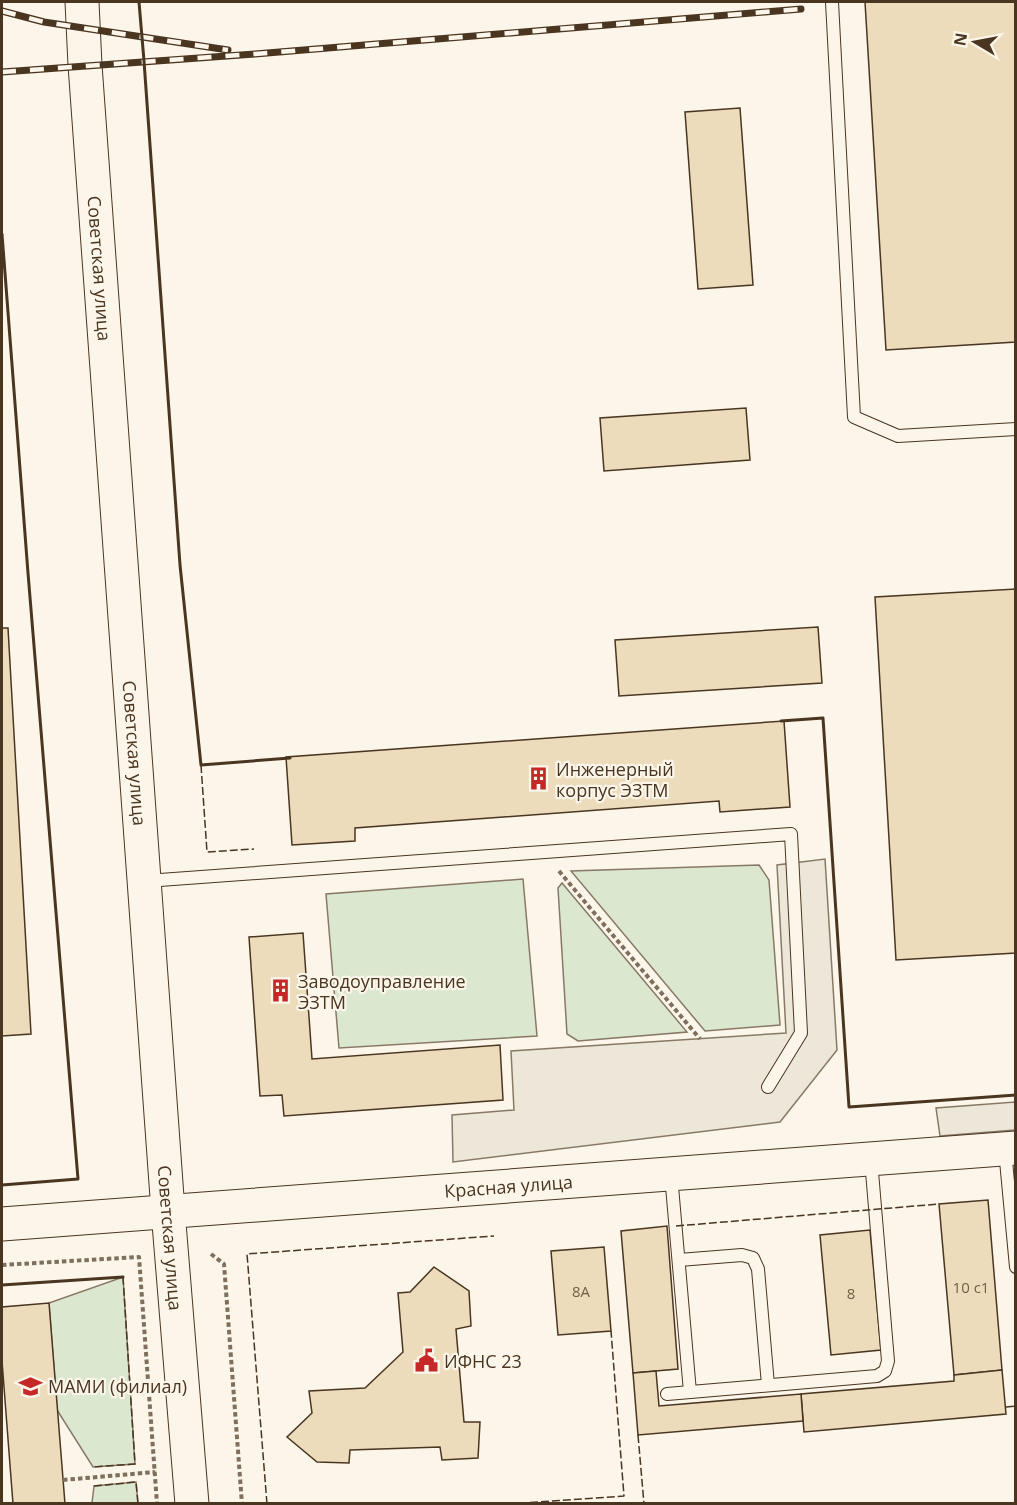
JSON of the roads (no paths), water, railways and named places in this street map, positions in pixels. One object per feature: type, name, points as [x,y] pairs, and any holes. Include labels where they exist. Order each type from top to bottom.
[{"type":"main road","name":"Советская улица","points":[[82,2],[168,1211],[192,1503]]},
{"type":"main road","name":"Красная улица","points":[[2,1224],[1010,1148]]},
{"type":"lane","points":[[832,2],[854,417],[898,436],[1016,429]]},
{"type":"lane","points":[[145,882],[791,834],[801,1033],[768,1087]]},
{"type":"lane","points":[[1010,1148],[1016,1267]]},
{"type":"lane","points":[[667,1394],[877,1376],[885,1371],[888,1361],[871,1158]]},
{"type":"lane","points":[[671,1174],[690,1392]]},
{"type":"lane","points":[[679,1260],[742,1255],[753,1258],[758,1269],[768,1385]]},
{"type":"railway","points":[[2,72],[255,54],[801,9]]},
{"type":"railway","points":[[2,11],[44,22],[228,50]]},
{"type":"place","name":"Инженерный корпус ЭЗТМ","points":[[538,779]]},
{"type":"place","name":"Заводоуправление ЭЗТМ","points":[[280,991]]},
{"type":"place","name":"ИФНС 23","points":[[426,1361]]},
{"type":"place","name":"МАМИ (филиал)","points":[[30,1386]]}]
